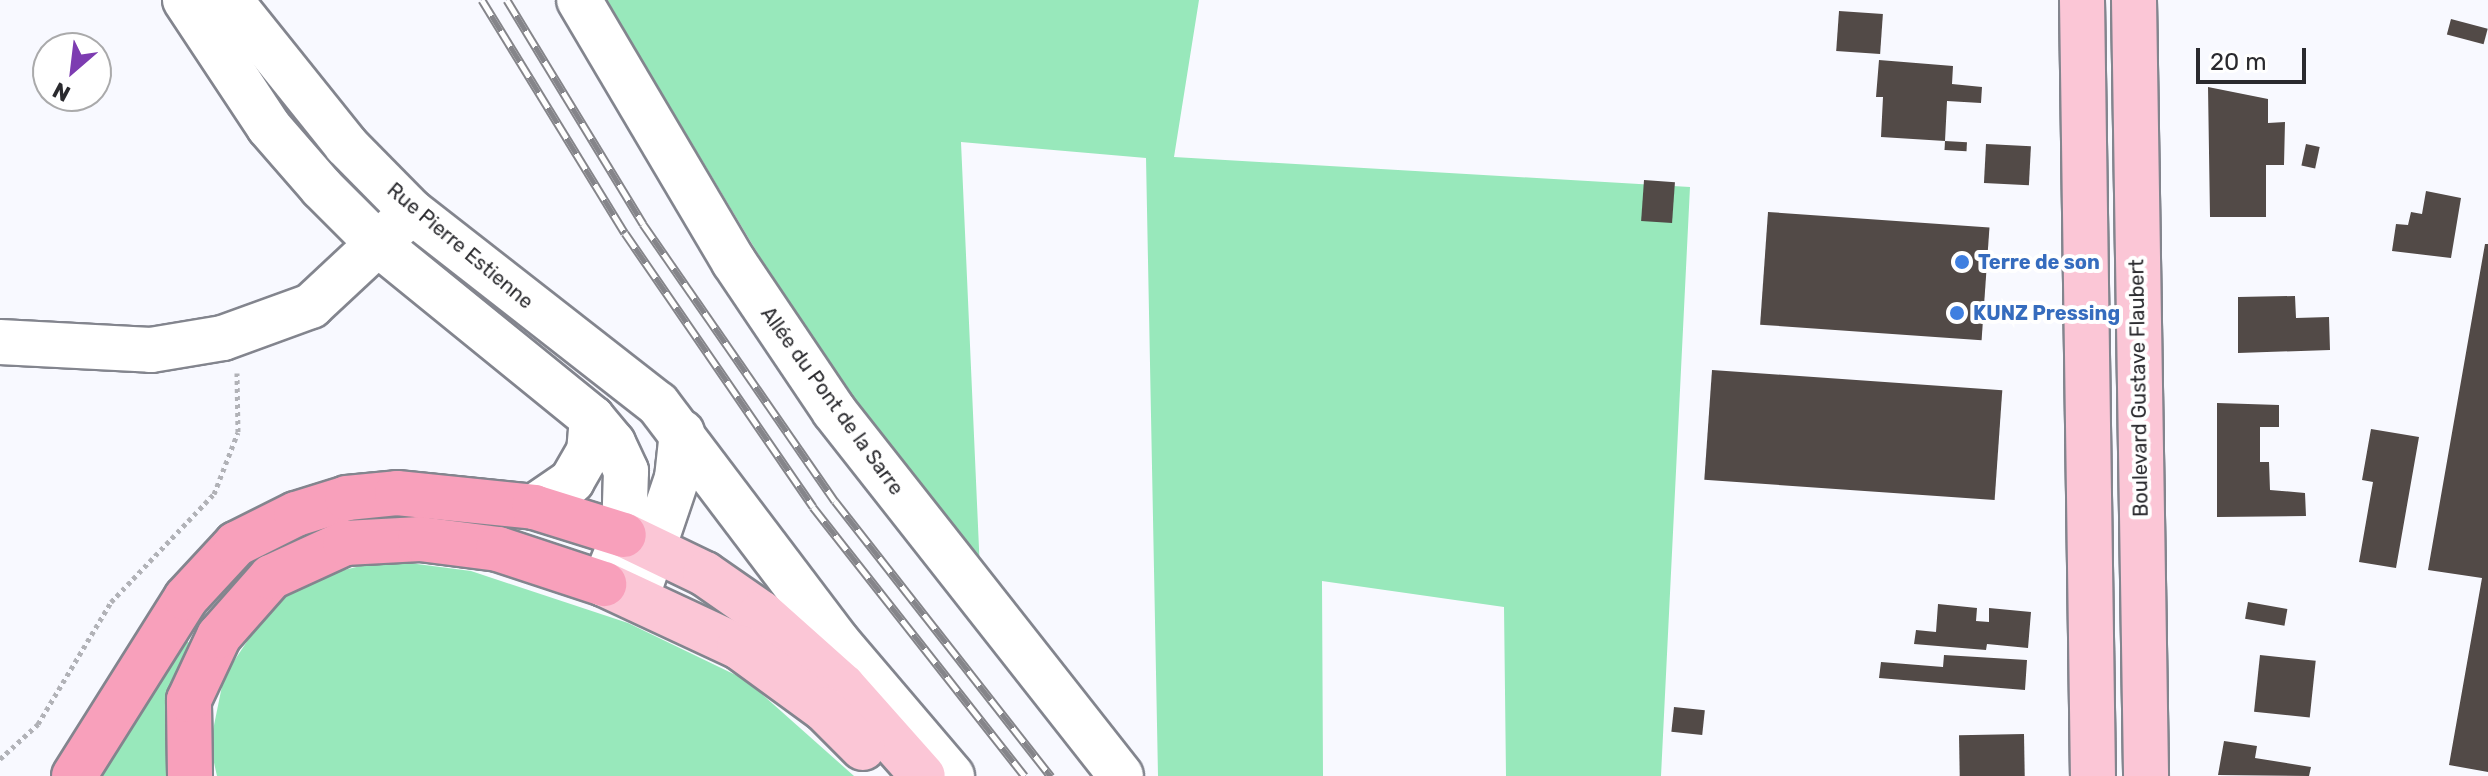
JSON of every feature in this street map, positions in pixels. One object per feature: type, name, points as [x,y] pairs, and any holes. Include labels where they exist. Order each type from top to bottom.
[{"type":"highway","points":[[74,776],[186,598],[236,544],[296,514],[347,498],[397,493],[534,507],[640,542]]},
{"type":"highway","points":[[190,776],[189,700],[219,636],[271,577],[345,543],[420,539],[498,549],[621,590]]},
{"type":"main road","points":[[2082,0],[2093,776]]},
{"type":"main road","name":"Boulevard Gustave Flaubert","points":[[2134,0],[2146,776]]},
{"type":"main road","points":[[640,542],[705,574],[806,651],[923,776]]},
{"type":"main road","points":[[621,590],[739,647],[824,709],[891,776]]},
{"type":"street","points":[[185,0],[269,127],[378,244],[592,418],[613,443],[626,471],[640,542]]},
{"type":"street","name":"Rue Pierre Estienne","points":[[230,0],[346,145],[412,212],[616,366],[682,432],[838,642],[952,776]]},
{"type":"street","name":"Allée du Pont de la Sarre","points":[[579,0],[734,262],[834,411],[1121,776]]},
{"type":"street","points":[[0,342],[151,350],[223,338],[311,306],[412,212]]},
{"type":"street","points":[[534,507],[572,481],[589,451],[592,418]]},
{"type":"street","points":[[621,590],[640,542],[677,478],[682,432]]},
{"type":"path","points":[[0,759],[38,724],[111,602],[214,494],[238,432],[240,381],[223,338]]},
{"type":"green space","points":[[606,0],[1199,0],[1174,157],[1690,187],[1661,776],[1506,776],[1504,607],[1322,581],[1323,776],[1158,776],[1146,158],[961,142],[980,571],[860,424]]},
{"type":"green space","points":[[386,560],[471,571],[628,623],[746,680],[854,776],[217,776],[210,745],[224,676],[272,604],[310,578]]},
{"type":"green space","points":[[178,635],[195,647],[173,776],[89,776]]},
{"type":"building","points":[[1839,11],[1883,14],[1880,54],[1836,51]]},
{"type":"building","points":[[2451,19],[2488,29],[2484,44],[2447,34]]},
{"type":"building","points":[[1879,60],[1953,66],[1952,84],[1982,87],[1981,103],[1947,101],[1945,141],[1881,137],[1883,97],[1876,97]]},
{"type":"building","points":[[2208,87],[2268,99],[2268,123],[2285,122],[2284,165],[2266,165],[2266,217],[2210,217]]},
{"type":"building","points":[[1945,141],[1967,142],[1966,151],[1945,150]]},
{"type":"building","points":[[1986,144],[2031,146],[2029,185],[1984,183]]},
{"type":"building","points":[[2306,144],[2320,147],[2315,168],[2301,166]]},
{"type":"building","points":[[1644,180],[1675,182],[1672,223],[1641,221]]},
{"type":"building","points":[[2426,191],[2461,198],[2451,258],[2392,251],[2396,224],[2408,225],[2411,212],[2422,214]]},
{"type":"building","points":[[1768,212],[1989,227],[1982,340],[1760,325]]},
{"type":"building","points":[[2485,244],[2488,244],[2488,772],[2449,765],[2482,578],[2428,570]]},
{"type":"building","points":[[2295,296],[2296,318],[2329,317],[2330,350],[2238,353],[2238,297]]},
{"type":"building","points":[[1712,370],[2002,390],[1995,500],[1704,480]]},
{"type":"building","points":[[2217,403],[2279,405],[2279,427],[2260,427],[2260,462],[2269,462],[2270,490],[2305,493],[2306,516],[2217,517]]},
{"type":"building","points":[[2371,429],[2419,437],[2396,568],[2359,562],[2373,482],[2362,480]]},
{"type":"building","points":[[2248,602],[2287,609],[2284,626],[2245,619]]},
{"type":"building","points":[[1938,604],[1977,608],[1976,621],[1989,622],[1989,608],[2031,612],[2028,648],[1987,644],[1986,650],[1914,644],[1916,630],[1936,632]]},
{"type":"building","points":[[1944,655],[2027,660],[2025,690],[1879,678],[1881,662],[1943,667]]},
{"type":"building","points":[[2260,655],[2316,661],[2310,718],[2254,712]]},
{"type":"building","points":[[1674,707],[1705,710],[1702,735],[1671,732]]},
{"type":"building","points":[[2024,734],[2025,776],[1960,776],[1959,735]]},
{"type":"building","points":[[2224,741],[2257,746],[2255,758],[2311,767],[2309,776],[2218,775]]},
{"type":"railway","points":[[482,0],[625,233],[813,507],[1025,776]]},
{"type":"railway","points":[[507,0],[643,224],[835,501],[1051,776]]},
{"type":"place","name":"Terre de son","points":[[1962,262]]},
{"type":"place","name":"KUNZ Pressing","points":[[1957,313]]}]
